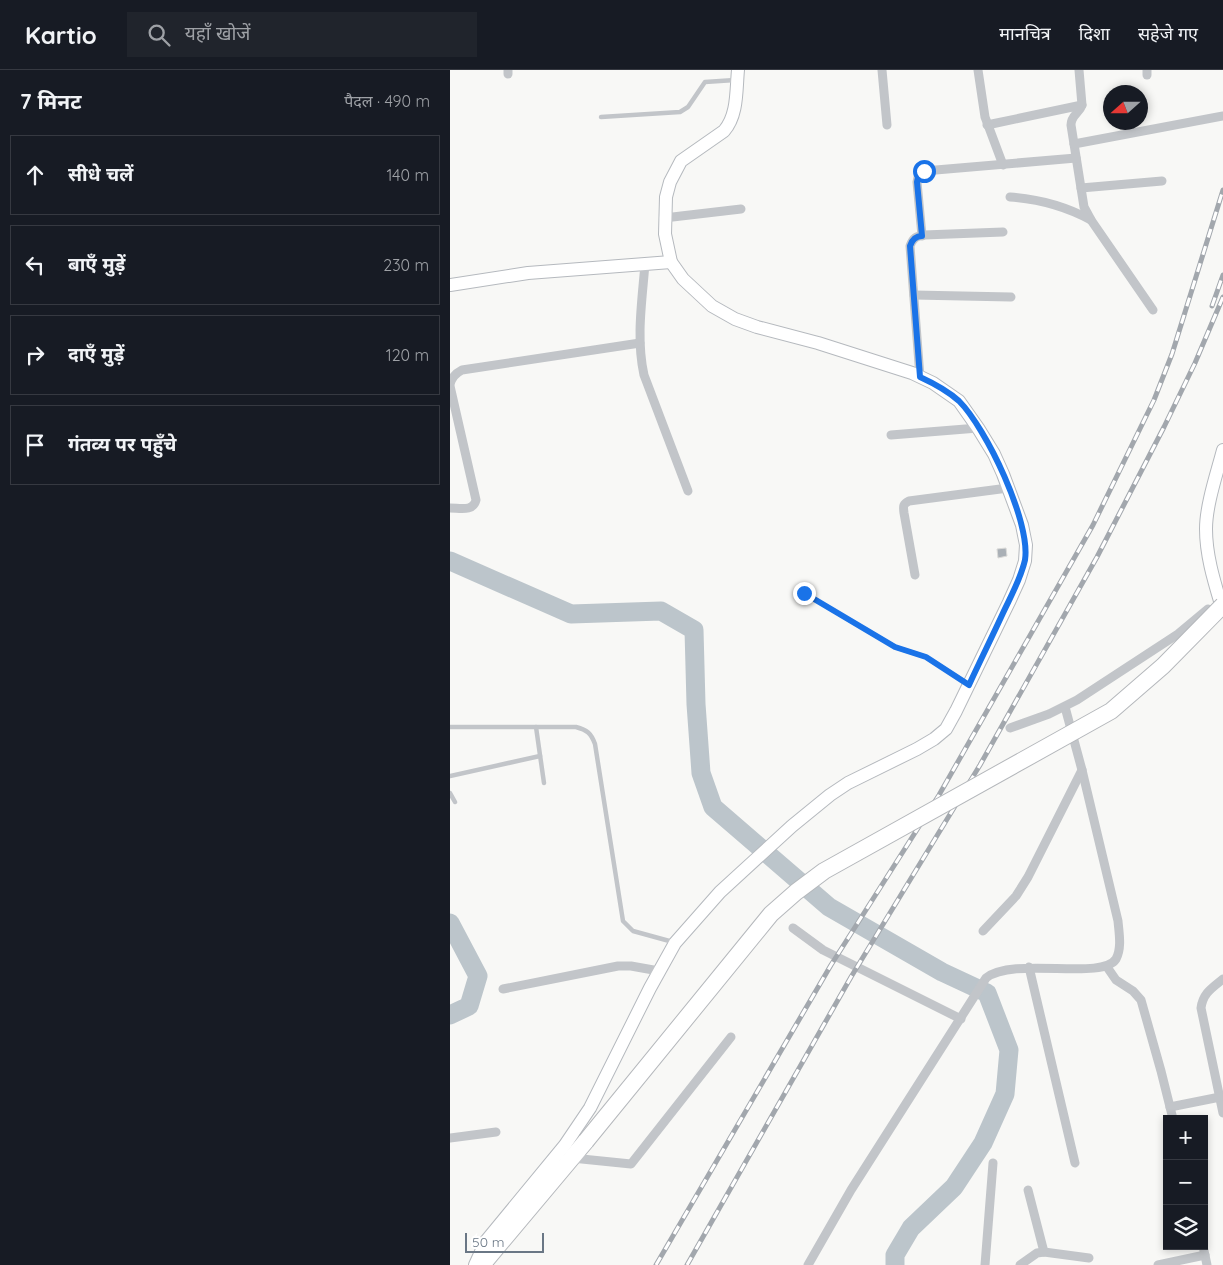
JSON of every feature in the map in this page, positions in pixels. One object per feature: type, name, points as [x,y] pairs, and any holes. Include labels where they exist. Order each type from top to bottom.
[{"type":"highway","points":[[482,1265],[771,914],[824,871],[1110,711],[1163,666],[1221,597]]},
{"type":"main road","points":[[475,1265],[486,1241],[565,1146],[590,1108],[675,943],[720,892],[792,826],[848,783],[918,749],[946,729],[1019,580],[1025,560],[1026,545],[1022,525],[994,454],[959,402],[933,383],[920,377],[818,343],[757,328],[735,319],[712,306],[697,294],[671,262],[667,247],[664,218],[670,182],[681,161],[724,131],[730,122],[733,116],[737,75]]},
{"type":"main road","points":[[450,285],[528,273],[671,262]]},
{"type":"main road","points":[[1221,597],[1210,566],[1206,527],[1218,487],[1223,450]]},
{"type":"street","points":[[882,70],[887,125]]},
{"type":"street","points":[[978,70],[987,125],[1003,165]]},
{"type":"street","points":[[1078,70],[1082,106],[1071,120],[1084,208],[1153,310]]},
{"type":"street","points":[[987,125],[1082,106]]},
{"type":"street","points":[[1074,144],[1223,116]]},
{"type":"street","points":[[922,236],[917,182],[919,173],[924,171],[1076,158]]},
{"type":"street","points":[[1081,188],[1162,181]]},
{"type":"street","points":[[1010,197],[1052,203],[1072,210],[1091,220]]},
{"type":"street","points":[[664,218],[741,208]]},
{"type":"street","points":[[920,377],[910,246],[912,240],[917,236],[1003,232]]},
{"type":"street","points":[[645,264],[640,358],[644,375],[688,491]]},
{"type":"street","points":[[914,294],[1012,297]]},
{"type":"street","points":[[450,508],[472,508],[476,500],[450,385],[451,379],[456,373],[462,370],[640,343]]},
{"type":"street","points":[[891,436],[978,428]]},
{"type":"street","points":[[915,575],[903,507],[905,503],[1008,488]]},
{"type":"street","points":[[1010,728],[1036,720],[1065,707],[1178,634],[1221,597]]},
{"type":"street","points":[[808,1265],[851,1190],[986,978],[996,972],[1029,967],[1099,969],[1107,967],[1115,960],[1118,954],[1120,943],[1118,921],[1065,707]]},
{"type":"street","points":[[983,931],[1016,896],[1028,877],[1082,770]]},
{"type":"street","points":[[793,928],[823,950],[963,1016]]},
{"type":"street","points":[[503,988],[618,966],[660,970]]},
{"type":"street","points":[[1029,967],[1075,1162]]},
{"type":"street","points":[[1107,967],[1116,980],[1133,991],[1141,1000],[1172,1115]]},
{"type":"street","points":[[1223,979],[1207,991],[1202,999],[1201,1008],[1223,1113]]},
{"type":"street","points":[[572,1158],[632,1164],[731,1037]]},
{"type":"street","points":[[1170,1106],[1220,1097]]},
{"type":"street","points":[[450,1138],[496,1132]]},
{"type":"street","points":[[985,1265],[993,1163]]},
{"type":"street","points":[[1028,1190],[1044,1252]]},
{"type":"street","points":[[1158,1265],[1204,1251],[1207,1265]]},
{"type":"street","points":[[1020,1265],[1037,1253],[1044,1252],[1089,1258]]},
{"type":"lane","points":[[601,117],[680,112],[688,107],[705,82],[737,75]]},
{"type":"lane","points":[[804,593],[895,647],[926,657],[969,685]]},
{"type":"lane","points":[[450,727],[576,727],[592,734],[623,921],[633,930],[675,943]]},
{"type":"lane","points":[[536,727],[544,783]]},
{"type":"lane","points":[[450,776],[540,756]]},
{"type":"lane","points":[[450,793],[455,802]]},
{"type":"building","points":[[1006,548],[1007,556],[998,558],[997,549]]},
{"type":"waterway","points":[[450,561],[571,614],[661,611],[694,630],[696,704],[701,773],[713,807],[829,907],[942,972],[987,993],[1009,1050],[1005,1094],[983,1143],[954,1187],[911,1228],[895,1255],[895,1265]]},
{"type":"waterway","points":[[450,923],[478,976],[469,1006],[450,1015]]},
{"type":"railway","points":[[656,1265],[831,965],[939,795],[1093,525],[1154,400],[1172,354],[1223,190]]},
{"type":"railway","points":[[1212,306],[1223,275]]},
{"type":"railway","points":[[687,1265],[851,977],[980,765],[1097,557],[1164,427],[1195,363],[1223,297]]},
{"type":"route","points":[[804,593],[895,647],[926,657],[969,685],[1019,580],[1025,560],[1026,545],[1022,525],[994,454],[959,402],[933,383],[920,377],[910,246],[912,240],[917,236],[922,236],[917,177],[919,173],[924,171]]}]
